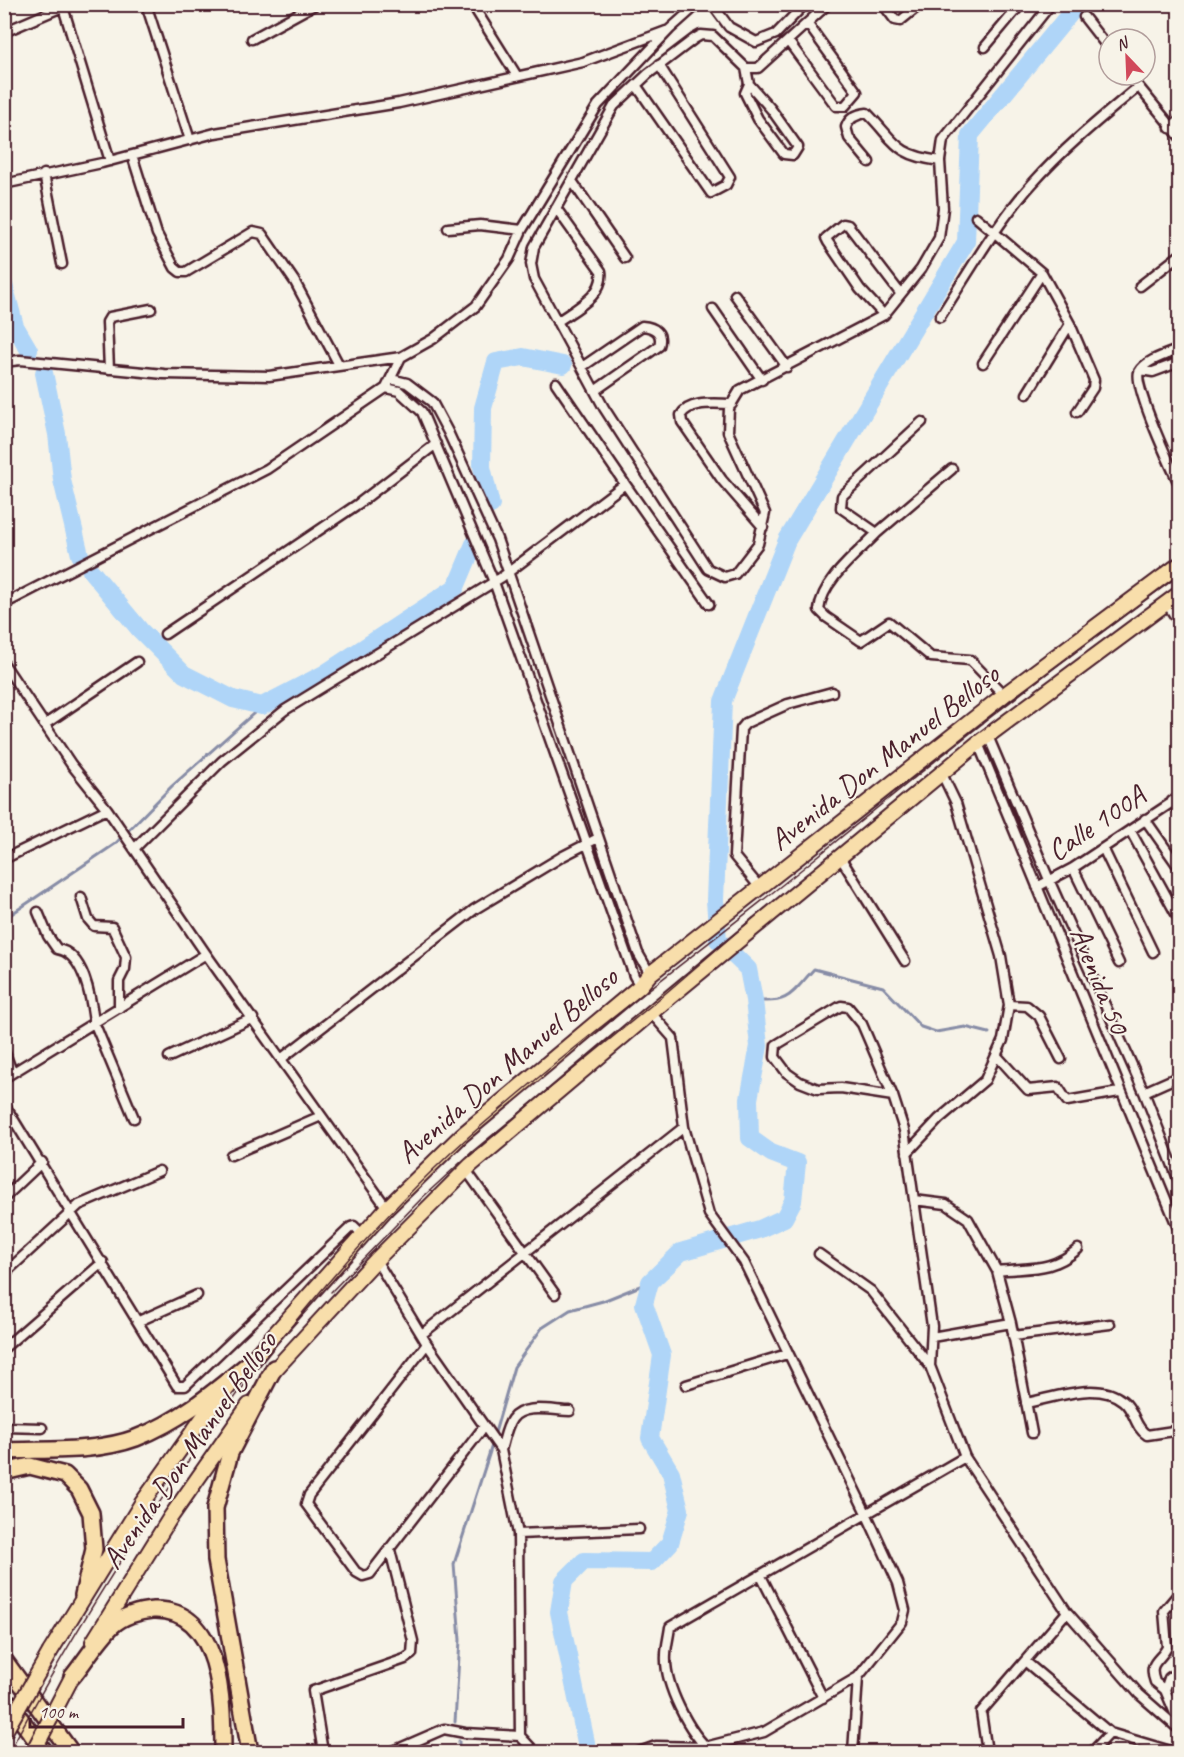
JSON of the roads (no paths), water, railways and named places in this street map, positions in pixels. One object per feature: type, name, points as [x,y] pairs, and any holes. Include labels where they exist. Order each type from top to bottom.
[{"type":"highway","points":[[4,1451],[91,1448],[135,1438],[171,1421],[203,1401],[247,1365]]},
{"type":"highway","points":[[250,1752],[216,1560],[215,1508],[230,1453],[274,1368]]},
{"type":"highway","points":[[4,1472],[30,1466],[65,1475],[79,1489],[91,1513],[94,1549],[83,1595]]},
{"type":"highway","points":[[72,1677],[112,1625],[138,1611],[170,1610],[193,1623],[206,1641],[214,1663],[223,1712],[223,1752]]},
{"type":"highway","points":[[4,1660],[71,1752]]},
{"type":"highway","points":[[5,1699],[45,1752]]},
{"type":"main road","name":"Avenida Don Manuel Belloso","points":[[4,1733],[83,1595],[142,1503],[204,1416],[387,1208],[462,1135],[640,986],[650,974],[761,889],[1004,695],[1179,564]]},
{"type":"main road","name":"Avenida Don Manuel Belloso","points":[[33,1752],[115,1602],[274,1368],[376,1260],[466,1170],[735,943],[983,740],[1179,593]]},
{"type":"street","points":[[146,4],[190,140]]},
{"type":"street","points":[[252,39],[315,4]]},
{"type":"street","points":[[472,4],[517,76]]},
{"type":"street","points":[[4,362],[20,360],[164,374],[269,376],[401,357],[432,339],[476,306],[509,260],[522,230],[598,105],[670,29],[698,4]]},
{"type":"street","points":[[712,4],[729,27],[756,42],[766,40],[776,34],[805,4]]},
{"type":"street","points":[[746,68],[758,68],[828,4]]},
{"type":"street","points":[[883,4],[895,20],[900,21],[921,4]]},
{"type":"street","points":[[986,47],[1021,4]]},
{"type":"street","points":[[749,84],[745,93],[759,118],[784,154],[793,155],[798,147],[749,84],[746,68],[713,36],[701,35],[659,65],[614,106],[534,247],[531,264],[534,279],[604,408],[708,569],[725,577],[735,574],[758,544],[765,513],[728,432],[727,423],[732,404],[740,390],[884,315],[921,269],[939,238],[944,208],[940,161],[943,140],[1051,4]]},
{"type":"street","points":[[4,32],[66,6],[110,161]]},
{"type":"street","points":[[1084,17],[1097,34]]},
{"type":"street","points":[[788,40],[836,106],[844,106],[853,100],[857,92],[807,23]]},
{"type":"street","points":[[718,41],[729,27]]},
{"type":"street","points":[[4,184],[110,161],[215,133],[399,103],[583,62],[670,29]]},
{"type":"street","points":[[636,85],[711,193],[726,185],[730,177],[659,65]]},
{"type":"street","points":[[940,317],[995,231],[1031,184],[1078,138],[1138,87],[1179,137]]},
{"type":"street","points":[[869,162],[849,138],[846,127],[848,122],[858,114],[867,113],[900,151],[917,158],[940,161]]},
{"type":"street","points":[[1170,128],[1179,119]]},
{"type":"street","points":[[132,155],[157,234],[175,268],[180,272],[186,272],[253,232],[262,234],[295,282],[339,365]]},
{"type":"street","points":[[44,174],[62,264]]},
{"type":"street","points":[[572,181],[625,258]]},
{"type":"street","points":[[556,208],[601,271],[602,278],[602,285],[593,295],[557,322]]},
{"type":"street","points":[[976,217],[1042,273],[1070,324],[1094,380],[1093,388],[1077,412]]},
{"type":"street","points":[[884,315],[860,289],[828,242],[826,238],[829,233],[843,224],[848,225],[900,293]]},
{"type":"street","points":[[448,228],[480,225],[522,230]]},
{"type":"street","points":[[1140,286],[1179,255]]},
{"type":"street","points":[[983,363],[1042,273]]},
{"type":"street","points":[[735,295],[787,367]]},
{"type":"street","points":[[109,369],[107,322],[110,317],[151,309]]},
{"type":"street","points":[[713,309],[762,380]]},
{"type":"street","points":[[1027,394],[1070,324]]},
{"type":"street","points":[[582,367],[642,326],[651,327],[659,333],[661,340],[658,346],[596,390]]},
{"type":"street","points":[[1179,349],[1150,362],[1141,370],[1138,380],[1148,411],[1179,486]]},
{"type":"street","points":[[4,604],[267,469],[386,388],[401,357]]},
{"type":"street","points":[[1141,370],[1153,372],[1179,362]]},
{"type":"street","points":[[391,379],[407,383],[432,402],[469,476],[509,571],[638,953],[650,974]]},
{"type":"street","points":[[556,383],[709,604]]},
{"type":"street","points":[[386,388],[399,392],[422,412],[436,444],[494,582],[586,844],[634,976],[640,986]]},
{"type":"street","points":[[732,404],[698,404],[683,410],[682,422],[722,480],[763,527]]},
{"type":"street","points":[[877,533],[842,508],[842,496],[922,422]]},
{"type":"street","points":[[165,634],[358,504],[436,444]]},
{"type":"street","points":[[952,469],[877,533],[835,577],[820,597],[819,609],[826,617],[861,641],[889,622],[931,657],[970,660],[1004,695]]},
{"type":"street","points":[[134,849],[222,761],[285,710],[494,582],[625,484]]},
{"type":"street","points":[[1166,602],[1179,624]]},
{"type":"street","points":[[44,725],[137,662]]},
{"type":"street","points":[[6,670],[107,809],[206,954],[387,1208]]},
{"type":"street","points":[[761,889],[734,856],[741,729],[746,723],[788,704],[832,692]]},
{"type":"street","name":"Avenida 50","points":[[983,740],[1050,882],[1175,1160],[1179,1185]]},
{"type":"street","name":"Avenida 50","points":[[983,740],[1037,887],[1119,1092],[1179,1233]]},
{"type":"street","points":[[907,1153],[939,1119],[985,1080],[998,1057],[1009,1005],[1001,956],[956,803],[942,774]]},
{"type":"street","points":[[1176,799],[1179,812]]},
{"type":"street","name":"Calle 100A","points":[[1037,887],[1073,868],[1176,799]]},
{"type":"street","points":[[4,859],[107,809]]},
{"type":"street","points":[[1145,819],[1179,869]]},
{"type":"street","points":[[1130,830],[1179,921]]},
{"type":"street","points":[[281,1059],[467,915],[563,856],[598,838]]},
{"type":"street","points":[[1103,848],[1153,952]]},
{"type":"street","points":[[840,857],[905,961]]},
{"type":"street","points":[[1073,868],[1119,963]]},
{"type":"street","points":[[81,897],[88,919],[94,926],[112,927],[126,957],[125,969],[119,981],[119,1008]]},
{"type":"street","points":[[38,912],[48,936],[57,949],[67,951],[75,957],[92,1005],[94,1022],[134,1118]]},
{"type":"street","points":[[4,1078],[206,954]]},
{"type":"street","points":[[1009,1005],[1027,1006],[1039,1016],[1061,1059]]},
{"type":"street","points":[[893,1096],[841,1088],[818,1089],[800,1082],[787,1073],[775,1057],[776,1045],[841,1006],[848,1007],[862,1024],[893,1096],[904,1130],[925,1262],[932,1337],[930,1366]]},
{"type":"street","points":[[639,1752],[656,1746],[709,1750],[764,1732],[858,1677],[902,1622],[905,1610],[898,1583],[866,1513],[744,1262],[709,1214],[684,1127],[673,1038],[651,1013]]},
{"type":"street","points":[[169,1057],[253,1018]]},
{"type":"street","points":[[4,1050],[12,1072]]},
{"type":"street","points":[[998,1057],[1025,1087],[1033,1090],[1058,1087],[1067,1101],[1119,1092]]},
{"type":"street","points":[[1144,1092],[1179,1076]]},
{"type":"street","points":[[4,1104],[42,1162],[177,1386],[185,1386],[351,1227],[354,1226],[363,1234]]},
{"type":"street","points":[[231,1155],[321,1116]]},
{"type":"street","points":[[422,1334],[684,1127]]},
{"type":"street","points":[[4,1198],[42,1162]]},
{"type":"street","points":[[466,1170],[555,1294]]},
{"type":"street","points":[[4,1274],[71,1210],[159,1171]]},
{"type":"street","points":[[914,1200],[946,1204],[968,1219],[997,1271],[1011,1323],[1032,1433]]},
{"type":"street","points":[[997,1271],[1062,1263],[1078,1249]]},
{"type":"street","points":[[819,1254],[870,1291],[930,1366],[965,1457],[1067,1612],[1139,1694],[1179,1727]]},
{"type":"street","points":[[376,1260],[427,1344],[499,1448],[518,1534],[520,1736],[535,1752]]},
{"type":"street","points":[[4,1348],[103,1262]]},
{"type":"street","points":[[138,1321],[197,1295]]},
{"type":"street","points":[[932,1337],[1011,1323]]},
{"type":"street","points":[[1013,1335],[1110,1324]]},
{"type":"street","points":[[427,1344],[309,1495],[306,1504],[356,1572],[363,1576],[370,1574],[486,1431]]},
{"type":"street","points":[[686,1385],[787,1354]]},
{"type":"street","points":[[1026,1403],[1089,1391],[1108,1394],[1123,1401],[1132,1413],[1137,1426],[1147,1435],[1179,1430]]},
{"type":"street","points":[[499,1448],[512,1419],[519,1413],[531,1409],[570,1412]]},
{"type":"street","points":[[4,1427],[42,1428]]},
{"type":"street","points":[[709,1750],[673,1694],[665,1657],[670,1627],[965,1457]]},
{"type":"street","points":[[518,1534],[639,1529]]},
{"type":"street","points":[[323,1752],[313,1691],[405,1659],[412,1653],[413,1641],[390,1550]]},
{"type":"street","points":[[761,1576],[823,1698]]},
{"type":"street","points":[[1179,1592],[1164,1611],[1167,1647],[1154,1660],[1153,1669],[1155,1682],[1165,1690],[1179,1727]]},
{"type":"street","points":[[987,1752],[981,1712],[1067,1612]]},
{"type":"street","points":[[1026,1662],[1110,1733],[1174,1752]]},
{"type":"street","points":[[1165,1690],[1169,1678],[1179,1670]]},
{"type":"street","points":[[854,1752],[858,1677]]},
{"type":"street","points":[[391,1752],[444,1729],[465,1734],[520,1736]]},
{"type":"street","points":[[1092,1752],[1110,1733]]},
{"type":"waterway","points":[[588,1752],[559,1612],[564,1581],[584,1561],[652,1562],[670,1543],[680,1510],[671,1473],[650,1438],[662,1355],[644,1304],[650,1282],[681,1252],[760,1229],[784,1218],[793,1201],[797,1163],[771,1153],[750,1138],[749,1099],[759,1046],[754,1000],[748,969],[718,940],[715,900],[723,701],[787,540],[966,242],[970,135],[1078,4]]},
{"type":"waterway","points":[[4,285],[15,326],[29,350]]},
{"type":"waterway","points":[[491,505],[482,467],[483,408],[496,362],[523,357],[563,365]]},
{"type":"waterway","points":[[44,373],[57,434],[62,480],[80,555]]},
{"type":"waterway","points":[[91,571],[140,630],[184,674],[233,699],[262,706],[324,674],[456,587],[474,544]]},
{"type":"waterway","points":[[4,919],[115,844],[172,786],[262,706]]},
{"type":"waterway","points":[[754,1000],[783,999],[795,991],[814,969],[883,987],[921,1027],[936,1032],[965,1027],[989,1033]]},
{"type":"waterway","points":[[494,1436],[514,1367],[542,1328],[570,1310],[603,1301],[650,1282]]},
{"type":"waterway","points":[[455,1722],[460,1640],[454,1564],[493,1442]]},
{"type":"waterway","points":[[459,1741],[459,1752]]},
{"type":"tram line","points":[[9,1752],[75,1634],[185,1465],[266,1357],[309,1305],[404,1199],[465,1140],[591,1035],[991,717],[1180,575]]},
{"type":"tram line","points":[[331,1292],[424,1196],[473,1151],[653,1004],[753,918]]}]
